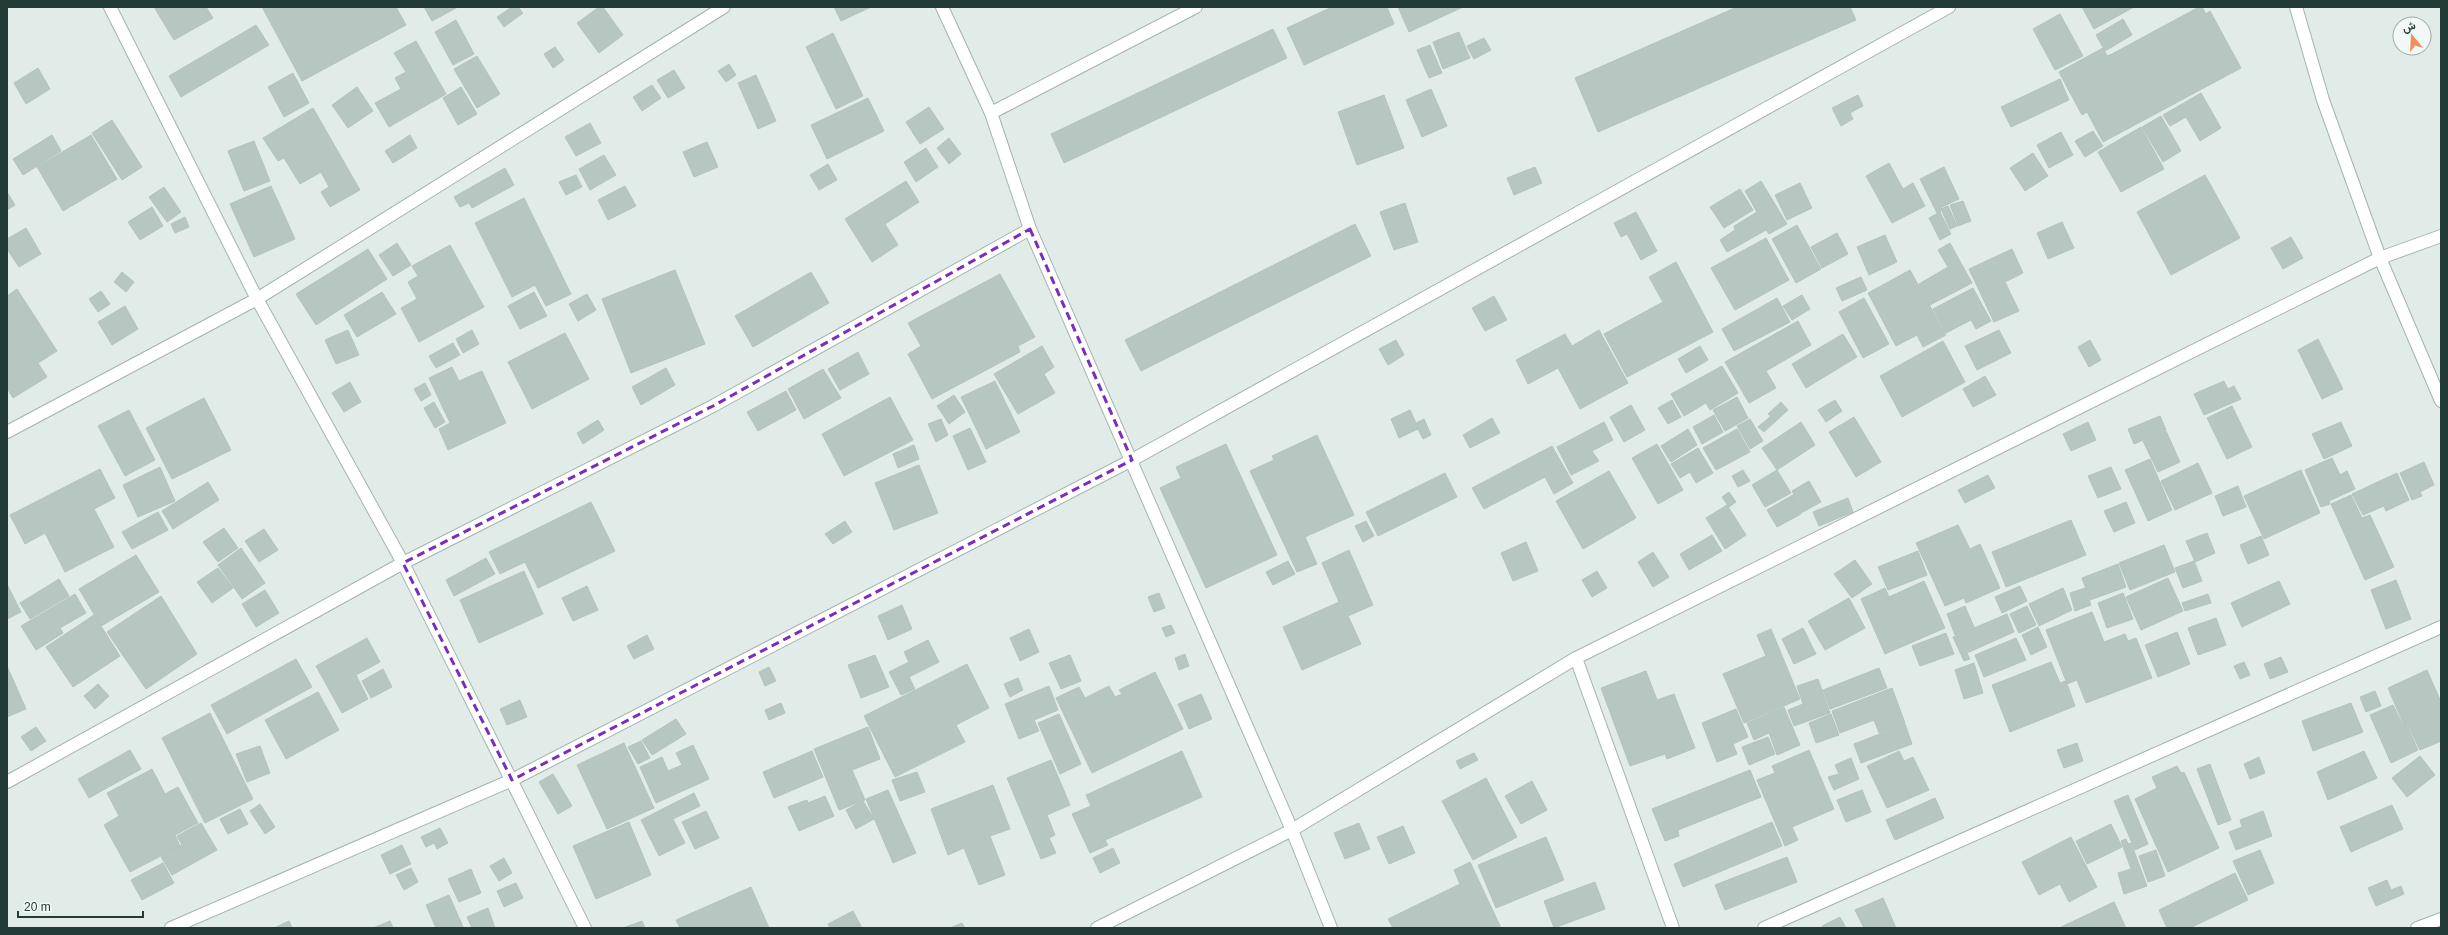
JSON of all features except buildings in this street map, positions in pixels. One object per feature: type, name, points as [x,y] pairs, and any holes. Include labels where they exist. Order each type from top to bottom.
[{"type":"street","points":[[110,7],[257,299],[403,563],[585,928]]},
{"type":"street","points":[[7,432],[257,299],[724,7]]},
{"type":"street","points":[[942,7],[992,113],[1030,229],[1292,830],[1331,928]]},
{"type":"street","points":[[992,113],[1196,7]]},
{"type":"street","points":[[171,928],[512,780],[1132,460],[1949,7]]},
{"type":"street","points":[[2296,7],[2323,100],[2380,258],[2441,401]]},
{"type":"street","points":[[7,782],[403,563],[713,406],[1030,229]]},
{"type":"street","points":[[1097,928],[1292,830],[1576,658],[2380,258],[2441,236]]},
{"type":"street","points":[[1764,928],[2441,627]]},
{"type":"street","points":[[1576,658],[1673,928]]},
{"type":"street","points":[[2417,928],[2441,919]]},
{"type":"highlighted area","points":[[1030,229],[1132,460],[512,780],[403,563],[713,406]]}]
